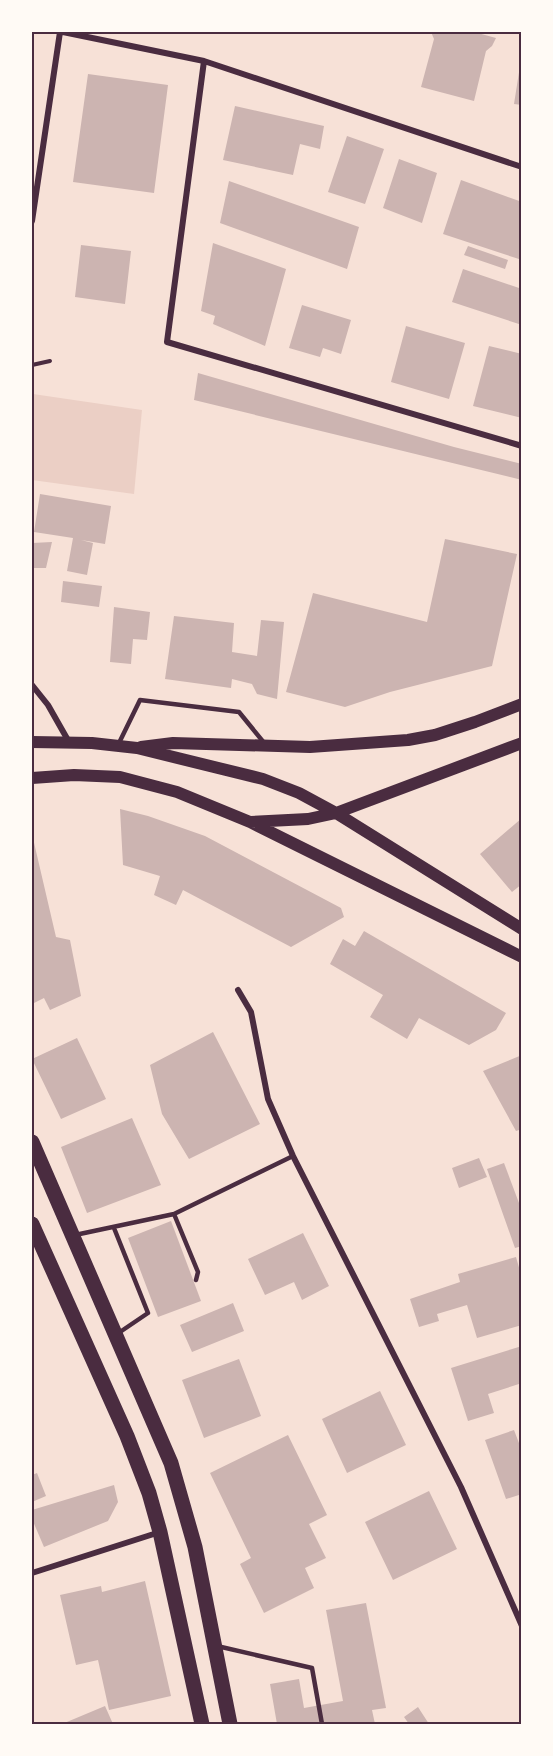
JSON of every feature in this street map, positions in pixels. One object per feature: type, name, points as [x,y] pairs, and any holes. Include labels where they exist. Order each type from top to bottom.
[{"type":"main road","points":[[137,748],[173,743],[266,746],[350,745],[408,740],[435,735],[522,704]]},
{"type":"main road","points":[[32,742],[69,742],[137,748],[263,779],[299,793],[336,813],[522,929]]},
{"type":"main road","points":[[250,822],[300,820],[336,813],[522,743]]},
{"type":"main road","points":[[32,778],[74,775],[120,777],[177,792],[250,822],[516,954]]},
{"type":"main road","points":[[32,1142],[171,1463],[195,1547],[230,1725]]},
{"type":"main road","points":[[32,1224],[127,1436],[149,1494],[160,1532],[202,1725]]},
{"type":"street","points":[[32,221],[62,32],[204,61],[522,167]]},
{"type":"street","points":[[204,61],[167,342],[522,446]]},
{"type":"street","points":[[32,685],[48,705],[69,742]]},
{"type":"street","points":[[516,954],[522,965]]},
{"type":"street","points":[[238,990],[250,1012],[268,1099],[293,1156],[461,1487],[522,1626]]},
{"type":"street","points":[[32,1573],[160,1532]]},
{"type":"lane","points":[[117,746],[140,700],[239,712],[266,746]]},
{"type":"lane","points":[[72,1235],[174,1214],[293,1156]]},
{"type":"lane","points":[[174,1214],[198,1272],[196,1281]]},
{"type":"lane","points":[[114,1228],[148,1313],[115,1335]]},
{"type":"lane","points":[[214,1645],[312,1668],[322,1725]]},
{"type":"path","points":[[32,365],[50,361]]},
{"type":"shaded area","points":[[33,394],[142,410],[134,494],[32,480]]},
{"type":"building","points":[[431,32],[474,32],[496,38],[486,51],[474,101],[421,87],[434,39]]},
{"type":"building","points":[[520,66],[522,66],[522,105],[514,104]]},
{"type":"building","points":[[88,74],[168,85],[154,193],[73,182]]},
{"type":"building","points":[[235,106],[324,126],[320,149],[300,144],[293,175],[223,160]]},
{"type":"building","points":[[347,136],[384,149],[365,204],[328,192]]},
{"type":"building","points":[[399,159],[437,173],[422,223],[383,208]]},
{"type":"building","points":[[461,180],[522,202],[522,260],[443,234]]},
{"type":"building","points":[[229,181],[359,227],[347,269],[220,223]]},
{"type":"building","points":[[213,243],[286,269],[265,346],[213,324],[215,316],[201,311]]},
{"type":"building","points":[[81,245],[131,251],[125,304],[75,297]]},
{"type":"building","points":[[468,246],[508,260],[505,269],[464,255]]},
{"type":"building","points":[[463,269],[522,289],[522,325],[452,302]]},
{"type":"building","points":[[302,305],[351,320],[341,354],[323,348],[320,357],[289,348]]},
{"type":"building","points":[[406,326],[465,343],[449,399],[391,382]]},
{"type":"building","points":[[489,346],[522,354],[522,418],[473,406]]},
{"type":"building","points":[[198,373],[454,447],[522,464],[522,480],[194,400]]},
{"type":"building","points":[[40,494],[111,506],[105,544],[81,540],[93,543],[87,575],[67,571],[73,538],[34,532]]},
{"type":"building","points":[[445,539],[517,554],[492,666],[390,692],[345,707],[286,692],[313,593],[427,622]]},
{"type":"building","points":[[52,542],[46,568],[32,568],[32,543]]},
{"type":"building","points":[[63,581],[102,586],[99,607],[61,602]]},
{"type":"building","points":[[114,607],[150,612],[147,640],[133,639],[131,664],[110,662]]},
{"type":"building","points":[[174,616],[234,623],[232,652],[257,656],[261,620],[284,622],[277,699],[257,694],[252,684],[232,679],[231,688],[165,679]]},
{"type":"building","points":[[120,809],[148,816],[205,836],[341,908],[344,917],[291,947],[183,890],[176,905],[154,895],[160,876],[123,865]]},
{"type":"building","points":[[522,818],[522,884],[512,892],[480,854]]},
{"type":"building","points":[[32,834],[56,937],[70,940],[81,996],[50,1010],[44,998],[32,1004]]},
{"type":"building","points":[[364,931],[506,1013],[496,1030],[469,1045],[419,1018],[407,1039],[370,1017],[383,995],[330,964],[343,939],[355,946]]},
{"type":"building","points":[[213,1032],[260,1124],[189,1159],[162,1114],[150,1065]]},
{"type":"building","points":[[77,1038],[106,1099],[61,1119],[32,1059]]},
{"type":"building","points":[[522,1055],[522,1129],[516,1131],[483,1071]]},
{"type":"building","points":[[132,1118],[161,1185],[87,1213],[61,1147]]},
{"type":"building","points":[[479,1158],[487,1177],[459,1188],[452,1168]]},
{"type":"building","points":[[504,1163],[522,1211],[522,1246],[515,1248],[487,1169]]},
{"type":"building","points":[[171,1221],[201,1301],[158,1317],[128,1238]]},
{"type":"building","points":[[303,1233],[329,1286],[302,1300],[294,1282],[265,1295],[248,1259]]},
{"type":"building","points":[[516,1257],[522,1278],[522,1325],[477,1338],[467,1305],[437,1314],[439,1321],[419,1327],[410,1299],[460,1282],[458,1274]]},
{"type":"building","points":[[233,1303],[244,1331],[192,1352],[180,1325]]},
{"type":"building","points":[[522,1346],[522,1383],[488,1394],[494,1413],[468,1421],[451,1368]]},
{"type":"building","points":[[239,1359],[261,1416],[204,1438],[182,1380]]},
{"type":"building","points":[[380,1391],[406,1445],[347,1473],[322,1419]]},
{"type":"building","points":[[514,1430],[522,1451],[522,1494],[506,1499],[485,1440]]},
{"type":"building","points":[[288,1435],[327,1515],[309,1524],[326,1558],[305,1568],[314,1588],[264,1613],[240,1564],[251,1558],[210,1473]]},
{"type":"building","points":[[37,1473],[46,1496],[32,1502],[32,1475]]},
{"type":"building","points":[[114,1485],[118,1502],[108,1521],[44,1547],[32,1519],[32,1510]]},
{"type":"building","points":[[429,1491],[457,1549],[393,1580],[365,1522]]},
{"type":"building","points":[[145,1581],[171,1696],[109,1710],[98,1660],[76,1665],[60,1595],[101,1586],[102,1592]]},
{"type":"building","points":[[366,1603],[386,1708],[372,1710],[375,1724],[277,1724],[270,1684],[299,1679],[304,1708],[343,1701],[326,1610]]},
{"type":"building","points":[[105,1706],[113,1724],[62,1724]]},
{"type":"building","points":[[418,1707],[429,1724],[409,1724],[404,1717]]}]
